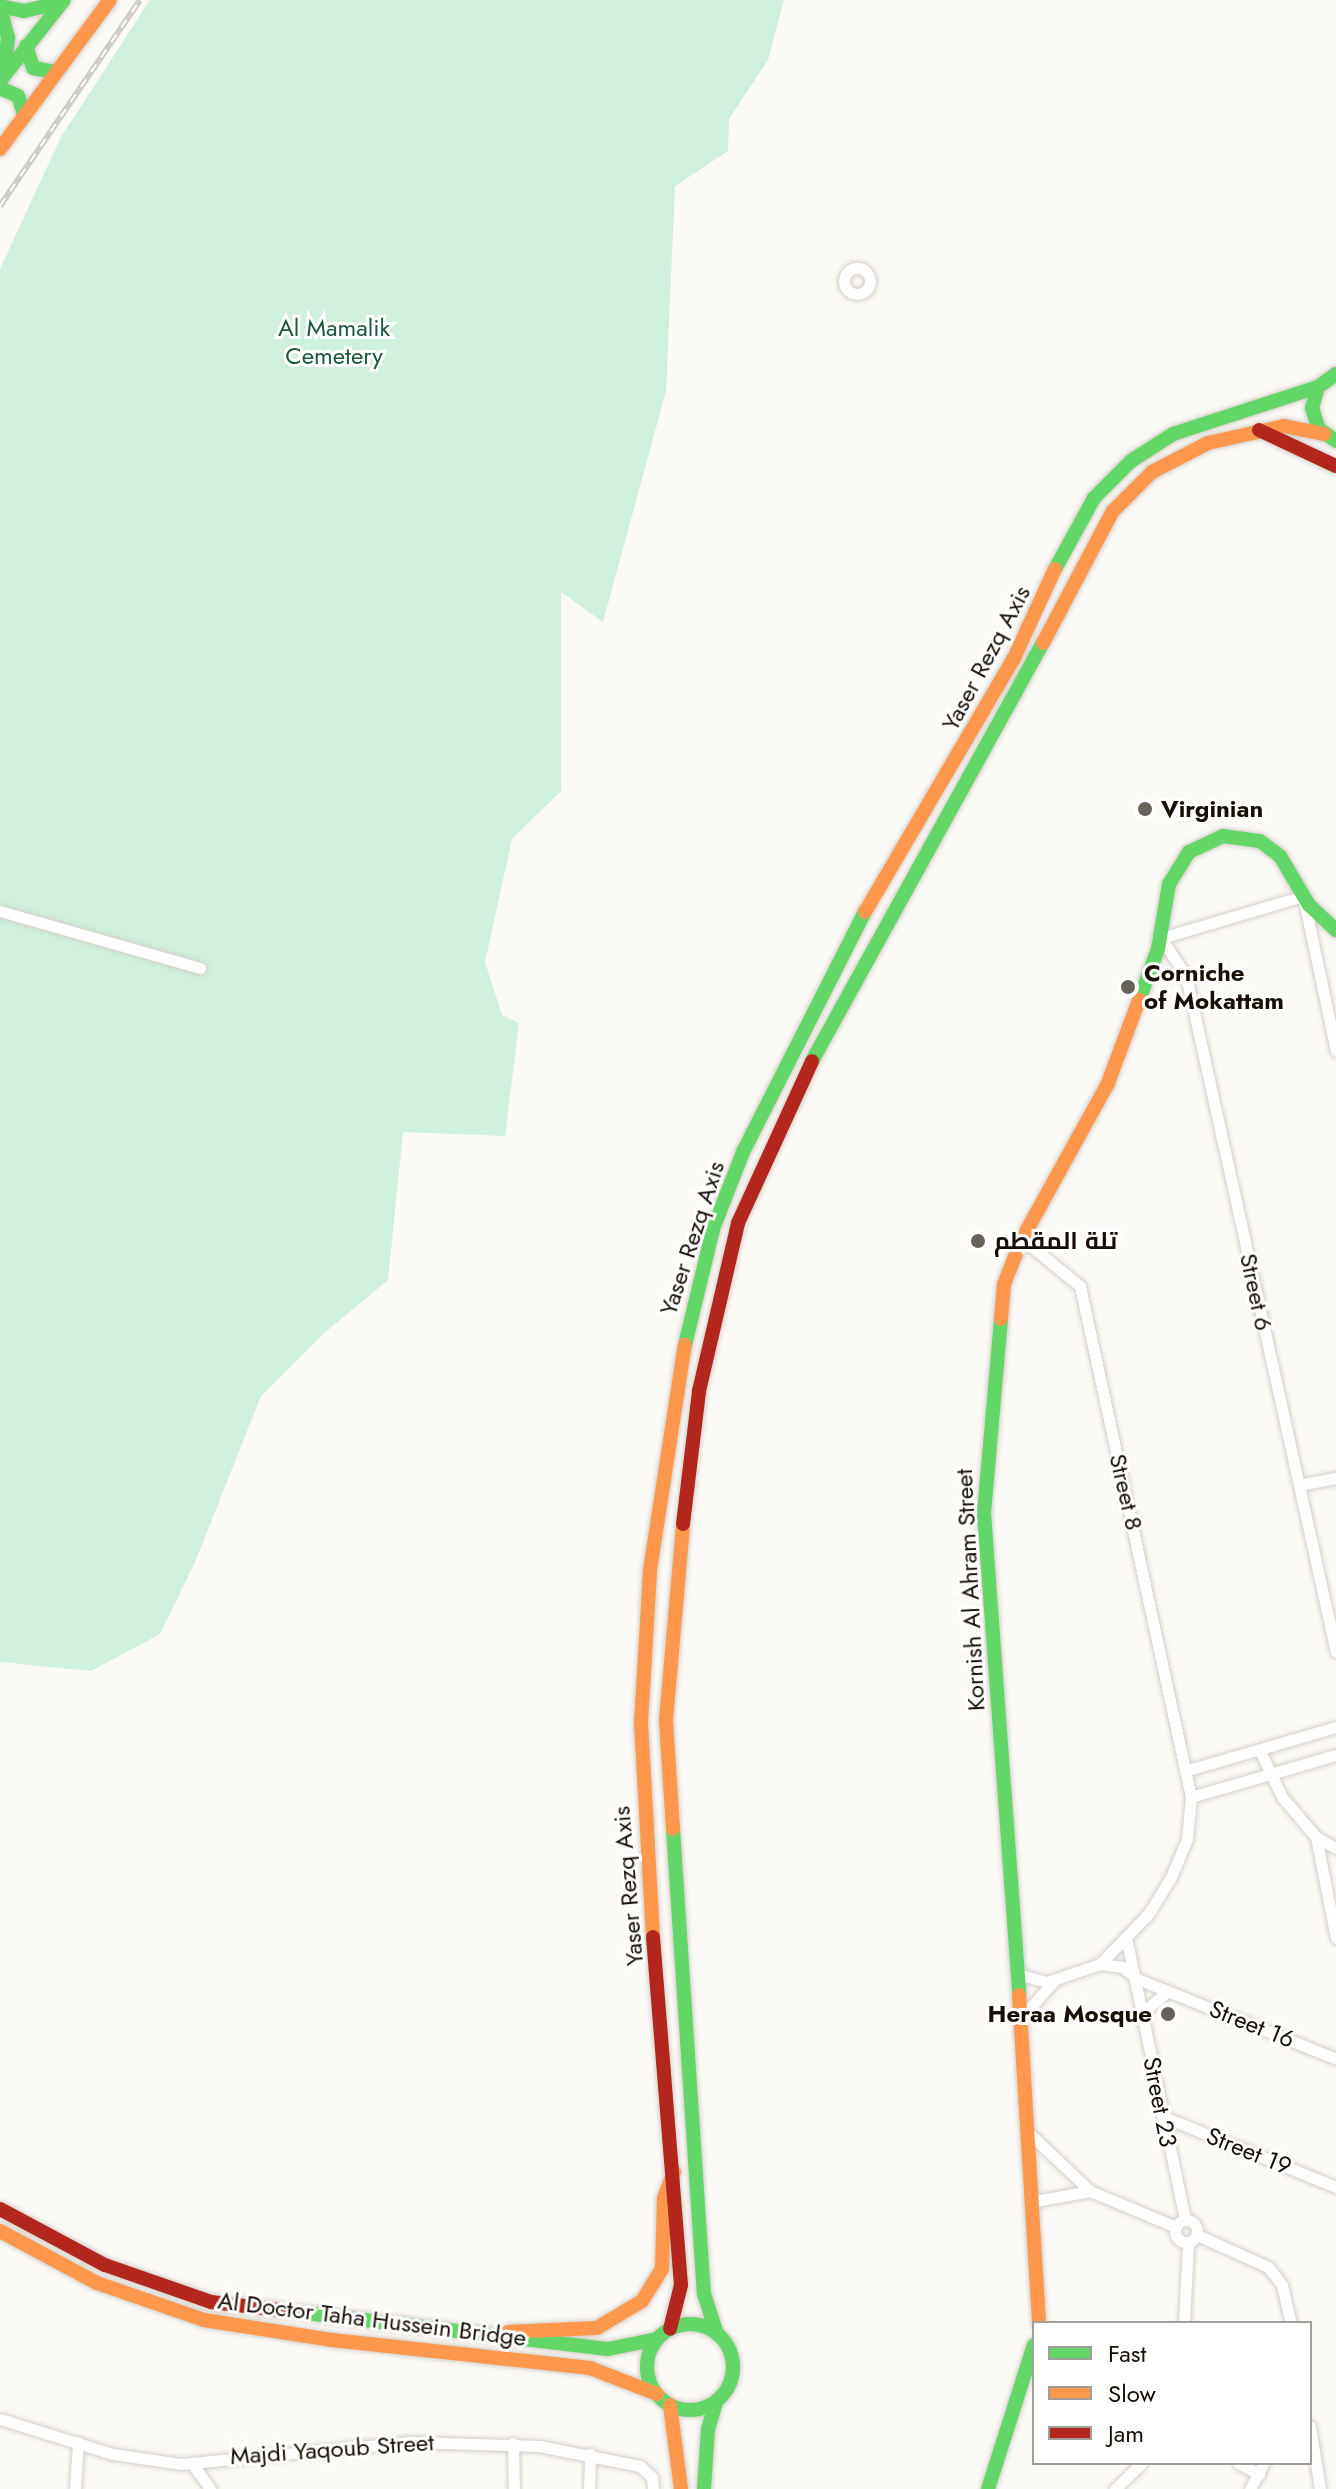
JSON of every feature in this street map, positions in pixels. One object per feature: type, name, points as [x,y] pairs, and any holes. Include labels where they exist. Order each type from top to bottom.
[{"type":"main road","points":[[1,81],[8,37],[0,7],[38,10],[64,0]]},
{"type":"main road","points":[[1,81],[64,0]]},
{"type":"main road","points":[[0,149],[110,0]]},
{"type":"main road","points":[[26,46],[33,68],[56,72]]},
{"type":"main road","points":[[1,81],[18,96],[25,116]]},
{"type":"main road","name":"Yaser Rezq Axis","points":[[670,2329],[681,2297],[674,2172],[642,1801],[641,1723],[650,1570],[674,1391],[690,1309],[713,1229],[749,1139],[848,940],[1014,658],[1071,535],[1094,498],[1131,461],[1173,434],[1318,387],[1336,374]]},
{"type":"main road","points":[[1318,387],[1312,408],[1332,440]]},
{"type":"main road","name":"Yaser Rezq Axis","points":[[717,2334],[704,2294],[666,1741],[675,1587],[699,1391],[727,1256],[778,1127],[870,949],[997,731],[1103,527],[1125,497],[1167,462],[1208,443],[1284,426],[1332,440]]},
{"type":"main road","points":[[1257,430],[1336,466]]},
{"type":"main road","name":"Kornish Al Ahram Street","points":[[1039,2321],[1035,2201],[984,1513],[1001,1301],[1022,1239],[1101,1099],[1161,938],[1174,872],[1189,852],[1211,839],[1235,835],[1271,848],[1288,866],[1303,896],[1336,930]]},
{"type":"main road","points":[[494,2338],[538,2327],[597,2328],[633,2310],[662,2269],[664,2198],[674,2172]]},
{"type":"main road","name":"Al Doctor Taha Hussein Bridge","points":[[0,2209],[73,2250],[175,2293],[248,2309],[608,2349],[657,2339]]},
{"type":"main road","name":"Al Doctor Taha Hussein Bridge","points":[[0,2231],[97,2283],[204,2320],[318,2338],[590,2368],[657,2394]]},
{"type":"main road","points":[[704,2489],[708,2429],[717,2400],[731,2379],[733,2363],[717,2334],[694,2324],[670,2329],[657,2339],[647,2363],[657,2394],[670,2405],[694,2410],[717,2400]]},
{"type":"main road","points":[[988,2489],[1032,2351]]},
{"type":"main road","points":[[670,2405],[681,2489]]},
{"type":"street","points":[[1161,938],[1303,896],[1336,1051]]},
{"type":"street","points":[[0,911],[200,968]]},
{"type":"street","name":"Street 6","points":[[1161,938],[1186,976],[1336,1652]]},
{"type":"street","name":"Street 8","points":[[1022,1239],[1080,1286],[1188,1770],[1191,1797],[1181,1860],[1161,1896],[1100,1964]]},
{"type":"street","points":[[1299,1485],[1336,1478]]},
{"type":"street","points":[[1188,1770],[1261,1753],[1336,1727]]},
{"type":"street","points":[[1261,1753],[1271,1778],[1316,1837],[1336,1848]]},
{"type":"street","points":[[1191,1797],[1271,1778],[1336,1755]]},
{"type":"street","points":[[1316,1837],[1336,1938]]},
{"type":"street","name":"Street 23","points":[[1126,1937],[1180,2223]]},
{"type":"street","points":[[1017,1974],[1038,1983],[1100,1964]]},
{"type":"street","name":"Street 16","points":[[1100,1964],[1115,1965],[1135,1977],[1336,2059]]},
{"type":"street","points":[[1021,2018],[1054,1980]]},
{"type":"street","points":[[1142,2013],[1168,1991]]},
{"type":"street","name":"Street 19","points":[[1162,2116],[1336,2187]]},
{"type":"street","points":[[1030,2134],[1090,2191],[1180,2223],[1194,2223],[1184,2321]]},
{"type":"street","points":[[1035,2201],[1090,2191]]},
{"type":"street","points":[[1180,2223],[1179,2240],[1193,2239],[1268,2267],[1282,2285],[1291,2321]]},
{"type":"street","name":"Majdi Yaqoub Street","points":[[0,2419],[140,2460],[192,2463],[411,2442],[513,2443],[590,2454],[644,2468],[653,2489]]},
{"type":"street","points":[[1312,2439],[1320,2489]]},
{"type":"street","points":[[75,2489],[78,2442]]},
{"type":"street","points":[[513,2443],[514,2489]]},
{"type":"street","points":[[589,2489],[590,2454]]},
{"type":"street","points":[[192,2463],[210,2489]]},
{"type":"street","points":[[1115,2489],[1140,2465]]},
{"type":"street","points":[[1250,2489],[1262,2469]]},
{"type":"green space","name":"Al Mamalik Cemetery","points":[[150,0],[784,0],[768,60],[729,119],[728,151],[675,186],[666,391],[603,622],[561,592],[561,791],[512,839],[485,962],[502,1015],[519,1023],[505,1136],[403,1132],[388,1280],[323,1334],[261,1396],[195,1562],[160,1634],[91,1671],[0,1662],[0,269],[61,137]]},
{"type":"railway","points":[[0,206],[140,0]]},
{"type":"traffic: fast","points":[[0,81],[64,0]]},
{"type":"traffic: fast","points":[[0,6],[24,11],[59,3]]},
{"type":"traffic: fast","points":[[0,8],[8,37],[4,74]]},
{"type":"traffic: fast","points":[[26,46],[33,68],[56,72]]},
{"type":"traffic: fast","points":[[0,88],[18,96],[25,116]]},
{"type":"traffic: fast","points":[[1336,374],[1318,387],[1312,408],[1319,429],[1336,441]]},
{"type":"traffic: fast","points":[[1055,569],[1094,498],[1131,461],[1173,434],[1318,387]]},
{"type":"traffic: fast","points":[[812,1061],[1043,643]]},
{"type":"traffic: fast","points":[[1139,1000],[1158,949],[1169,884],[1189,852],[1223,836],[1260,841],[1280,856],[1309,905],[1336,930]]},
{"type":"traffic: fast","points":[[685,1345],[713,1229],[743,1152],[865,912]]},
{"type":"traffic: fast","points":[[1001,1319],[984,1513],[1019,1995]]},
{"type":"traffic: fast","points":[[673,1829],[704,2294],[717,2334]]},
{"type":"traffic: fast","points":[[289,2311],[608,2349],[657,2339]]},
{"type":"traffic: fast","points":[[690,2324],[714,2331],[726,2343],[733,2367],[726,2391],[714,2403],[690,2410],[666,2403],[654,2391],[647,2367],[654,2343],[666,2331],[690,2324]]},
{"type":"traffic: fast","points":[[988,2489],[1032,2351]]},
{"type":"traffic: fast","points":[[704,2489],[708,2429],[717,2400]]},
{"type":"traffic: slow","points":[[0,149],[110,0]]},
{"type":"traffic: slow","points":[[1043,643],[1113,511],[1152,472],[1208,443],[1284,426],[1324,434]]},
{"type":"traffic: slow","points":[[865,912],[1014,658],[1055,569]]},
{"type":"traffic: slow","points":[[1001,1319],[1004,1284],[1022,1239],[1108,1083],[1139,1000]]},
{"type":"traffic: slow","points":[[653,1937],[641,1723],[650,1570],[685,1345]]},
{"type":"traffic: slow","points":[[673,1829],[666,1720],[683,1524]]},
{"type":"traffic: slow","points":[[1019,1995],[1039,2321]]},
{"type":"traffic: slow","points":[[508,2332],[597,2328],[642,2301],[662,2269],[664,2198],[674,2172]]},
{"type":"traffic: slow","points":[[0,2231],[97,2283],[204,2320],[332,2340],[590,2368],[657,2394]]},
{"type":"traffic: slow","points":[[670,2405],[681,2489]]},
{"type":"traffic: jam","points":[[1259,430],[1336,466]]},
{"type":"traffic: jam","points":[[683,1524],[699,1391],[738,1223],[812,1061]]},
{"type":"traffic: jam","points":[[653,1937],[681,2285],[670,2329]]},
{"type":"traffic: jam","points":[[0,2209],[105,2265],[211,2302],[289,2311]]},
{"type":"place","name":"Virginian","points":[[1145,809]]},
{"type":"place","name":"Corniche of Mokattam","points":[[1128,987]]},
{"type":"place","name":"تلة المقطم","points":[[978,1241]]},
{"type":"place","name":"Heraa Mosque","points":[[1168,2014]]}]
